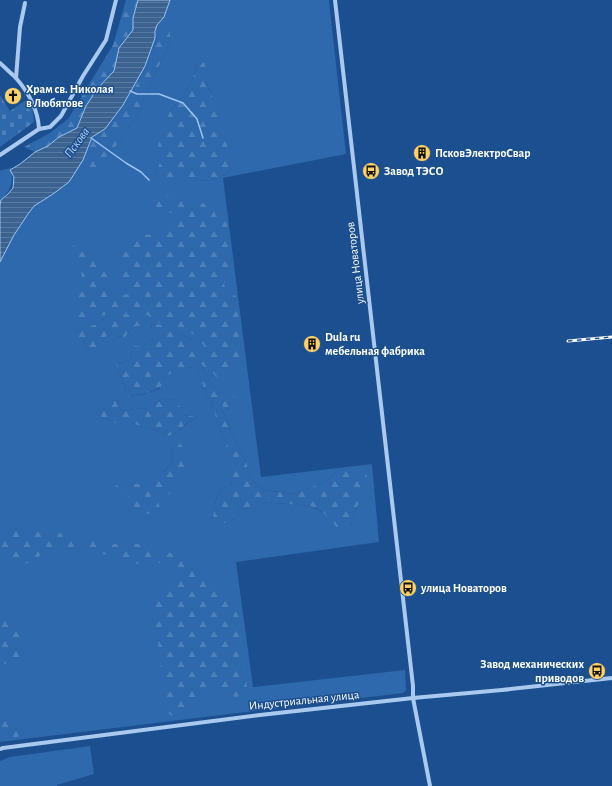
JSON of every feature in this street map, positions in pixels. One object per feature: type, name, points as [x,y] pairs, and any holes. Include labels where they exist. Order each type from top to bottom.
[{"type":"street","points":[[0,155],[39,129],[50,127],[62,116],[83,76],[106,40],[116,0]]},
{"type":"street","name":"улица Новаторов","points":[[335,0],[413,686],[413,698],[430,786]]},
{"type":"street","points":[[16,78],[20,27],[25,3]]},
{"type":"street","points":[[0,63],[16,78],[29,96],[35,108],[39,129]]},
{"type":"street","name":"Индустриальная улица","points":[[0,749],[244,717],[612,678]]},
{"type":"green space","points":[[126,0],[138,0],[133,18],[133,30],[119,48],[114,71],[97,89],[86,106],[77,128],[59,137],[48,146],[35,152],[24,147],[50,133],[68,119],[113,45]]},
{"type":"green space","points":[[170,0],[329,0],[346,154],[223,178],[261,477],[372,464],[379,542],[236,562],[253,687],[405,670],[406,690],[403,693],[0,742],[0,262],[14,235],[34,206],[53,194],[83,160],[92,137],[105,129],[155,38],[156,28],[167,10]],"holes":[[[158,34],[170,42],[138,112],[120,141],[105,160],[94,138],[106,130],[131,94],[148,63]],[[197,67],[215,104],[231,170],[219,179],[199,181],[155,175],[160,162],[169,113],[190,86]],[[111,315],[145,326],[137,326],[130,329],[125,337],[106,336],[103,341],[89,351],[82,339],[74,332],[96,324]],[[151,323],[173,330],[192,340],[192,367],[168,374],[162,380],[159,389],[144,394],[128,396],[116,363],[125,362],[131,359],[132,350],[142,347],[152,339]],[[197,363],[204,370],[210,382],[218,392],[233,396],[236,401],[227,410],[219,402],[233,436],[247,464],[250,479],[263,490],[294,494],[324,482],[336,473],[363,495],[357,506],[351,526],[311,506],[263,502],[256,503],[249,516],[243,508],[238,506],[231,522],[213,516],[220,489],[230,486],[233,478],[227,444],[221,433],[211,402],[204,391],[197,371]],[[162,398],[175,400],[182,415],[197,417],[187,423],[179,432],[168,436],[159,431],[131,423],[111,421],[102,417],[117,399],[118,406],[122,411],[147,408],[156,405]],[[171,447],[179,478],[157,501],[160,508],[129,498],[126,483],[149,483],[166,470],[173,460]]]},
{"type":"green space","points":[[170,30],[170,42],[138,112],[120,141],[105,160],[90,171],[86,158],[94,138],[106,130],[131,94],[148,63],[158,34]]},
{"type":"green space","points":[[206,61],[204,78],[216,105],[228,149],[231,170],[219,179],[199,181],[170,179],[155,175],[160,162],[158,145],[169,113],[190,86],[197,67]]},
{"type":"green space","points":[[0,95],[10,111],[26,100],[32,107],[34,122],[0,147]]},
{"type":"green space","points":[[11,168],[11,186],[1,200],[0,205],[0,171]]},
{"type":"green space","points":[[154,194],[168,196],[184,201],[197,213],[203,216],[204,212],[199,204],[208,204],[216,209],[215,214],[218,218],[222,215],[226,218],[231,265],[224,284],[228,292],[236,296],[244,362],[241,368],[234,372],[232,381],[228,385],[225,381],[221,381],[202,365],[200,360],[204,346],[198,338],[181,328],[161,324],[140,311],[124,313],[119,311],[109,313],[82,324],[73,321],[80,291],[82,270],[74,252],[74,243],[85,241],[89,249],[102,263],[113,289],[121,295],[130,294],[120,276],[118,268],[122,249],[125,244],[134,235],[161,235],[173,228],[174,225],[175,216],[150,203]]},
{"type":"green space","points":[[136,313],[140,318],[147,319],[145,326],[137,326],[130,329],[125,337],[106,336],[103,341],[105,347],[103,350],[95,353],[89,351],[82,339],[77,337],[73,332],[96,324],[111,315]]},
{"type":"green space","points":[[151,323],[167,326],[192,340],[197,351],[196,358],[192,367],[177,371],[163,378],[164,384],[160,387],[147,393],[128,396],[116,363],[125,362],[131,359],[132,350],[135,346],[142,347],[152,339]]},
{"type":"green space","points":[[197,363],[204,370],[210,382],[218,392],[234,396],[236,402],[227,410],[220,404],[233,436],[247,464],[250,479],[263,490],[294,494],[324,482],[336,473],[351,469],[367,475],[363,495],[355,511],[351,526],[339,530],[322,511],[311,506],[264,502],[256,504],[256,515],[249,516],[243,508],[238,506],[231,522],[220,523],[213,516],[220,489],[230,486],[233,478],[225,452],[227,444],[221,433],[211,402],[204,391],[197,371]]},
{"type":"green space","points":[[162,398],[175,400],[182,410],[182,415],[198,417],[192,419],[179,432],[168,436],[159,431],[131,423],[122,426],[102,417],[95,409],[104,401],[117,399],[118,406],[122,411],[147,408],[156,405]]},
{"type":"green space","points":[[174,441],[182,445],[185,456],[184,466],[179,478],[169,494],[158,501],[160,508],[152,513],[145,514],[129,508],[129,498],[127,492],[117,493],[115,486],[126,483],[139,484],[150,482],[165,471],[173,460],[171,447]]},
{"type":"green space","points":[[26,528],[45,530],[104,543],[138,544],[167,551],[193,566],[221,595],[229,600],[239,617],[243,636],[243,656],[247,685],[245,695],[235,697],[228,691],[210,687],[181,714],[172,716],[164,710],[163,681],[154,613],[155,604],[177,585],[174,575],[168,568],[159,563],[150,561],[140,564],[130,563],[111,556],[82,549],[62,547],[43,551],[37,559],[28,563],[12,566],[7,557],[0,550],[0,529]]},
{"type":"green space","points":[[0,617],[15,622],[19,631],[21,661],[18,670],[0,661]]},
{"type":"green space","points":[[0,705],[11,715],[22,733],[15,740],[6,739],[0,730]]},
{"type":"green space","points":[[90,746],[94,774],[57,786],[0,786],[0,761],[10,757]]},
{"type":"water","name":"Пскова","points":[[138,0],[170,0],[164,17],[157,25],[155,38],[145,66],[123,105],[105,129],[92,137],[83,160],[69,182],[34,206],[14,235],[0,262],[0,205],[1,200],[13,188],[14,177],[10,170],[35,152],[48,146],[59,137],[77,128],[86,106],[97,89],[114,71],[119,48],[133,30],[133,18]]},
{"type":"waterway","points":[[130,91],[137,94],[159,94],[183,103],[197,119],[203,138]]},
{"type":"waterway","name":"Пскова","points":[[91,138],[141,172],[149,180]]},
{"type":"railway","points":[[568,341],[612,337]]},
{"type":"place","name":"Храм св. Николая в Любятове","points":[[13,96]]},
{"type":"place","name":"ПсковЭлектроСвар","points":[[422,153]]},
{"type":"place","name":"Завод ТЭСО","points":[[371,171]]},
{"type":"place","name":"Dula ru мебельная фабрика","points":[[312,344]]},
{"type":"place","name":"улица Новаторов","points":[[408,588]]},
{"type":"place","name":"Завод механических приводов","points":[[597,671]]}]
